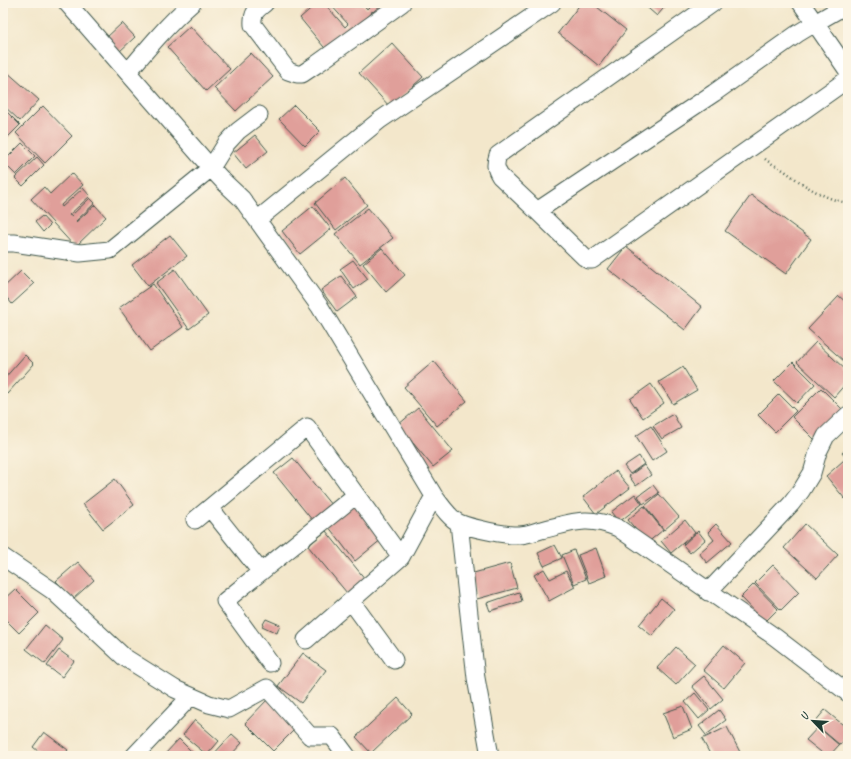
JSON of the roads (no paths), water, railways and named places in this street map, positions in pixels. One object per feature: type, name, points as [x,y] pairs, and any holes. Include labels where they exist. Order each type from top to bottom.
[{"type":"street","points":[[67,3],[211,168],[242,198],[320,307],[434,496],[447,512],[459,523],[493,532],[519,535],[581,521],[592,520],[618,528],[708,592],[775,637],[848,693]]},
{"type":"street","points":[[128,72],[155,38],[192,3]]},
{"type":"street","points":[[265,3],[255,10],[252,16],[252,25],[288,71],[297,74],[302,74],[317,64],[402,3]]},
{"type":"street","points":[[257,220],[380,120],[552,3]]},
{"type":"street","points":[[713,3],[498,155],[496,169],[500,176],[588,260],[592,260],[848,79]]},
{"type":"street","points":[[800,3],[848,71]]},
{"type":"street","points":[[537,211],[714,93],[797,34],[848,4]]},
{"type":"street","points":[[3,243],[14,243],[80,253],[110,250],[211,168],[226,144],[238,131],[259,115]]},
{"type":"street","points":[[708,592],[791,504],[812,473],[818,452],[826,436],[848,415]]},
{"type":"street","points":[[195,520],[307,427],[402,557]]},
{"type":"street","points":[[270,663],[225,601],[356,495]]},
{"type":"street","points":[[306,640],[402,557],[434,496]]},
{"type":"street","points":[[210,508],[261,572]]},
{"type":"street","points":[[459,523],[476,678],[490,756]]},
{"type":"street","points":[[3,556],[53,591],[124,657],[175,689],[209,704],[229,709],[267,688],[310,736],[332,736],[347,756]]},
{"type":"street","points":[[351,601],[394,660]]},
{"type":"street","points":[[134,756],[191,696]]}]
